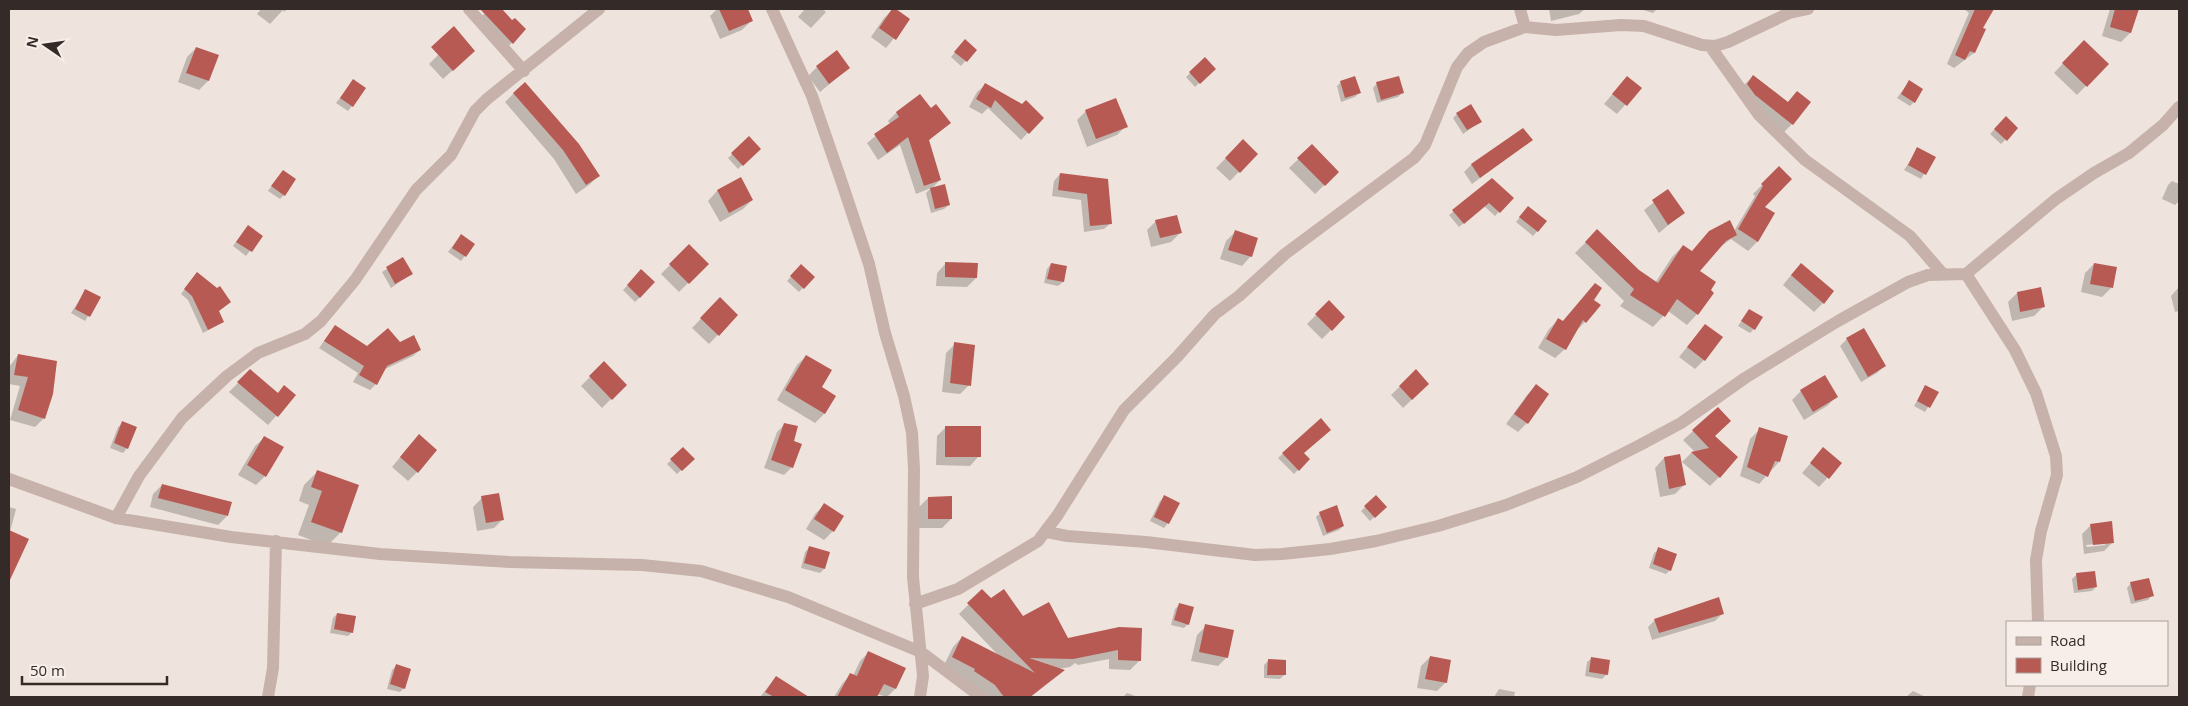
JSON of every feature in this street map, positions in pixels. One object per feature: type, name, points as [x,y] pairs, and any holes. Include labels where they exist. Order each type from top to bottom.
[{"type":"street","points":[[469,9],[524,71]]},
{"type":"street","points":[[116,518],[139,476],[182,418],[227,376],[258,353],[305,334],[321,321],[356,280],[416,190],[450,155],[475,111],[487,99],[599,9]]},
{"type":"street","points":[[772,9],[812,96],[869,264],[885,333],[904,396],[912,433],[914,469],[913,576],[921,652],[922,676],[920,697]]},
{"type":"street","points":[[1520,9],[1525,27]]},
{"type":"street","points":[[915,604],[958,589],[1025,550],[1047,532],[1124,410],[1215,314],[1239,296],[1285,254],[1414,158],[1425,145],[1457,66],[1468,53],[1484,42],[1525,27],[1556,30],[1622,25],[1644,26],[1710,46],[1728,42],[1789,13],[1808,9]]},
{"type":"street","points":[[1710,46],[1759,115],[1805,160],[1910,236],[1942,274]]},
{"type":"street","points":[[1047,532],[1067,536],[1146,542],[1255,555],[1330,549],[1376,541],[1438,526],[1506,505],[1577,477],[1680,423],[1745,378],[1838,320],[1908,282],[1928,275],[1966,274],[2056,199],[2094,173],[2129,153],[2164,125],[2179,107]]},
{"type":"street","points":[[1966,274],[2015,350],[2036,393],[2056,456],[2057,475],[2041,532],[2036,560],[2038,621]]},
{"type":"street","points":[[9,479],[116,518],[276,542],[380,554],[510,562],[642,565],[701,571],[788,596],[921,652],[981,697]]},
{"type":"street","points":[[268,697],[273,668],[276,542]]},
{"type":"building","points":[[480,9],[502,9],[512,20],[515,18],[526,29],[513,44]]},
{"type":"building","points":[[719,9],[748,9],[753,21],[729,31]]},
{"type":"building","points":[[892,9],[896,9],[910,19],[896,40],[879,28]]},
{"type":"building","points":[[1975,9],[1994,9],[1983,28],[1986,29],[1975,53],[1970,51],[1965,60],[1955,55]]},
{"type":"building","points":[[2115,9],[2139,9],[2131,33],[2110,27]]},
{"type":"building","points":[[454,26],[475,51],[453,71],[431,47]]},
{"type":"building","points":[[965,39],[977,50],[967,62],[954,52]]},
{"type":"building","points":[[2084,40],[2109,64],[2087,87],[2062,63]]},
{"type":"building","points":[[196,47],[219,55],[209,81],[186,73]]},
{"type":"building","points":[[837,50],[850,68],[829,84],[816,66]]},
{"type":"building","points":[[1205,57],[1216,69],[1200,84],[1189,72]]},
{"type":"building","points":[[1753,75],[1788,102],[1797,91],[1811,102],[1793,125],[1755,95],[1747,84]]},
{"type":"building","points":[[1355,76],[1361,93],[1345,98],[1340,81]]},
{"type":"building","points":[[1399,76],[1404,93],[1381,100],[1376,82]]},
{"type":"building","points":[[1627,76],[1642,88],[1627,106],[1612,94]]},
{"type":"building","points":[[353,79],[366,88],[353,107],[340,98]]},
{"type":"building","points":[[1909,80],[1923,89],[1915,103],[1901,94]]},
{"type":"building","points":[[525,82],[579,144],[600,176],[586,185],[563,150],[513,93]]},
{"type":"building","points":[[985,83],[1022,104],[1026,100],[1044,118],[1029,134],[995,100],[991,108],[976,99]]},
{"type":"building","points":[[920,94],[931,108],[936,104],[951,123],[929,140],[941,180],[924,186],[908,137],[887,153],[874,134],[899,117],[896,112]]},
{"type":"building","points":[[1116,98],[1128,127],[1096,139],[1085,110]]},
{"type":"building","points":[[1471,104],[1482,122],[1467,130],[1456,113]]},
{"type":"building","points":[[2006,116],[2018,128],[2007,141],[1994,129]]},
{"type":"building","points":[[1523,128],[1533,140],[1480,178],[1471,164]]},
{"type":"building","points":[[749,136],[761,149],[743,166],[731,153]]},
{"type":"building","points":[[1243,139],[1258,154],[1240,173],[1225,158]]},
{"type":"building","points":[[1312,144],[1339,172],[1325,186],[1297,158]]},
{"type":"building","points":[[1917,147],[1936,157],[1926,175],[1908,165]]},
{"type":"building","points":[[1779,166],[1792,179],[1765,207],[1775,213],[1758,242],[1738,229],[1763,186],[1761,184]]},
{"type":"building","points":[[283,170],[296,179],[285,196],[271,186]]},
{"type":"building","points":[[1060,173],[1108,179],[1112,224],[1090,226],[1087,194],[1058,190]]},
{"type":"building","points":[[741,177],[753,200],[729,213],[717,190]]},
{"type":"building","points":[[1492,178],[1514,198],[1500,213],[1489,203],[1464,224],[1452,210]]},
{"type":"building","points":[[945,184],[950,205],[935,209],[930,188]]},
{"type":"building","points":[[1668,189],[1685,213],[1668,225],[1652,200]]},
{"type":"building","points":[[1528,206],[1547,221],[1538,232],[1519,217]]},
{"type":"building","points":[[1177,215],[1182,233],[1160,238],[1155,220]]},
{"type":"building","points":[[1730,220],[1737,235],[1726,241],[1700,271],[1716,282],[1711,290],[1714,293],[1698,315],[1677,299],[1665,317],[1630,295],[1634,289],[1585,242],[1597,229],[1639,270],[1658,283],[1683,245],[1692,251],[1709,231]]},
{"type":"building","points":[[248,225],[263,236],[252,252],[236,242]]},
{"type":"building","points":[[1235,230],[1258,238],[1252,257],[1228,250]]},
{"type":"building","points":[[461,234],[475,244],[466,257],[452,248]]},
{"type":"building","points":[[689,244],[709,264],[689,284],[669,264]]},
{"type":"building","points":[[403,257],[413,274],[395,284],[386,267]]},
{"type":"building","points":[[945,262],[978,263],[977,278],[945,277]]},
{"type":"building","points":[[1051,263],[1067,266],[1064,282],[1047,279]]},
{"type":"building","points":[[1801,263],[1834,291],[1824,304],[1791,275]]},
{"type":"building","points":[[2094,263],[2117,267],[2113,288],[2090,284]]},
{"type":"building","points":[[801,264],[815,277],[804,289],[790,276]]},
{"type":"building","points":[[641,269],[655,282],[640,298],[627,285]]},
{"type":"building","points":[[197,272],[217,288],[220,286],[231,302],[219,311],[224,322],[208,330],[192,296],[184,289]]},
{"type":"building","points":[[1595,283],[1602,288],[1594,300],[1601,305],[1586,323],[1583,320],[1566,350],[1546,339],[1558,318],[1563,321]]},
{"type":"building","points":[[2041,287],[2045,307],[2020,312],[2017,292]]},
{"type":"building","points":[[85,289],[101,297],[90,317],[75,309]]},
{"type":"building","points":[[720,297],[738,315],[719,336],[700,318]]},
{"type":"building","points":[[1329,300],[1345,317],[1332,331],[1315,314]]},
{"type":"building","points":[[1749,309],[1763,317],[1755,330],[1741,321]]},
{"type":"building","points":[[1705,324],[1723,337],[1705,361],[1687,347]]},
{"type":"building","points":[[335,325],[367,346],[388,328],[400,342],[414,335],[421,350],[387,366],[377,385],[359,375],[364,366],[324,341]]},
{"type":"building","points":[[1864,328],[1886,366],[1868,377],[1846,338]]},
{"type":"building","points":[[954,342],[975,345],[971,386],[950,383]]},
{"type":"building","points":[[18,354],[57,361],[53,394],[45,419],[18,410],[28,377],[14,375]]},
{"type":"building","points":[[806,355],[832,370],[822,387],[836,396],[825,414],[785,390]]},
{"type":"building","points":[[604,361],[627,385],[612,400],[589,376]]},
{"type":"building","points":[[250,369],[278,393],[284,385],[296,395],[278,417],[237,382]]},
{"type":"building","points":[[1416,369],[1429,384],[1412,400],[1399,386]]},
{"type":"building","points":[[1825,375],[1838,397],[1813,412],[1800,390]]},
{"type":"building","points":[[1536,384],[1549,394],[1528,424],[1514,414]]},
{"type":"building","points":[[1925,385],[1939,392],[1930,408],[1917,401]]},
{"type":"building","points":[[1718,407],[1731,421],[1715,436],[1738,457],[1720,478],[1691,452],[1709,448],[1692,430]]},
{"type":"building","points":[[1321,418],[1331,430],[1304,453],[1310,459],[1299,471],[1282,453]]},
{"type":"building","points":[[122,421],[137,427],[128,449],[114,443]]},
{"type":"building","points":[[784,423],[798,426],[794,441],[802,444],[793,468],[771,460]]},
{"type":"building","points":[[945,426],[981,426],[981,457],[945,457]]},
{"type":"building","points":[[1759,427],[1788,436],[1780,462],[1775,461],[1768,477],[1747,467]]},
{"type":"building","points":[[419,434],[437,450],[418,473],[400,457]]},
{"type":"building","points":[[264,436],[284,447],[266,477],[247,465]]},
{"type":"building","points":[[683,447],[695,459],[682,471],[670,459]]},
{"type":"building","points":[[1823,447],[1842,463],[1829,479],[1810,463]]},
{"type":"building","points":[[1680,454],[1686,485],[1669,489],[1664,457]]},
{"type":"building","points":[[317,470],[359,485],[342,533],[311,522],[322,491],[311,487]]},
{"type":"building","points":[[162,484],[232,502],[228,516],[158,498]]},
{"type":"building","points":[[499,493],[504,520],[486,523],[481,496]]},
{"type":"building","points":[[1164,495],[1180,503],[1169,524],[1154,517]]},
{"type":"building","points":[[1376,495],[1387,507],[1375,518],[1364,506]]},
{"type":"building","points":[[952,496],[952,519],[928,519],[928,497]]},
{"type":"building","points":[[824,503],[844,516],[834,532],[814,519]]},
{"type":"building","points":[[1337,505],[1344,526],[1327,533],[1319,512]]},
{"type":"building","points":[[2112,521],[2114,543],[2093,545],[2090,524]]},
{"type":"building","points":[[9,530],[29,539],[9,582]]},
{"type":"building","points":[[809,546],[830,552],[825,569],[804,563]]},
{"type":"building","points":[[1658,547],[1677,554],[1671,571],[1653,564]]},
{"type":"building","points":[[2095,571],[2097,587],[2078,590],[2076,573]]},
{"type":"building","points":[[2149,578],[2154,596],[2135,601],[2130,582]]},
{"type":"building","points":[[982,589],[991,598],[1004,589],[1023,616],[1049,602],[1068,638],[1119,627],[1142,628],[1141,661],[1118,660],[1118,650],[1073,659],[1029,658],[1065,670],[1030,697],[1004,697],[995,685],[974,671],[975,669],[952,657],[962,636],[1035,673],[967,603]]},
{"type":"building","points":[[1719,597],[1724,614],[1659,633],[1654,619]]},
{"type":"building","points":[[1179,603],[1194,607],[1189,625],[1174,620]]},
{"type":"building","points":[[337,613],[356,616],[353,633],[334,629]]},
{"type":"building","points":[[1205,624],[1234,630],[1228,658],[1199,652]]},
{"type":"building","points":[[868,651],[906,668],[896,689],[884,684],[877,697],[837,697],[850,673],[857,676]]},
{"type":"building","points":[[1430,656],[1451,660],[1447,683],[1425,679]]},
{"type":"building","points":[[1591,657],[1610,660],[1608,675],[1589,672]]},
{"type":"building","points":[[1268,659],[1286,660],[1286,675],[1267,675]]},
{"type":"building","points":[[396,664],[411,669],[405,689],[390,684]]},
{"type":"building","points":[[776,676],[809,697],[774,697],[765,692]]}]
